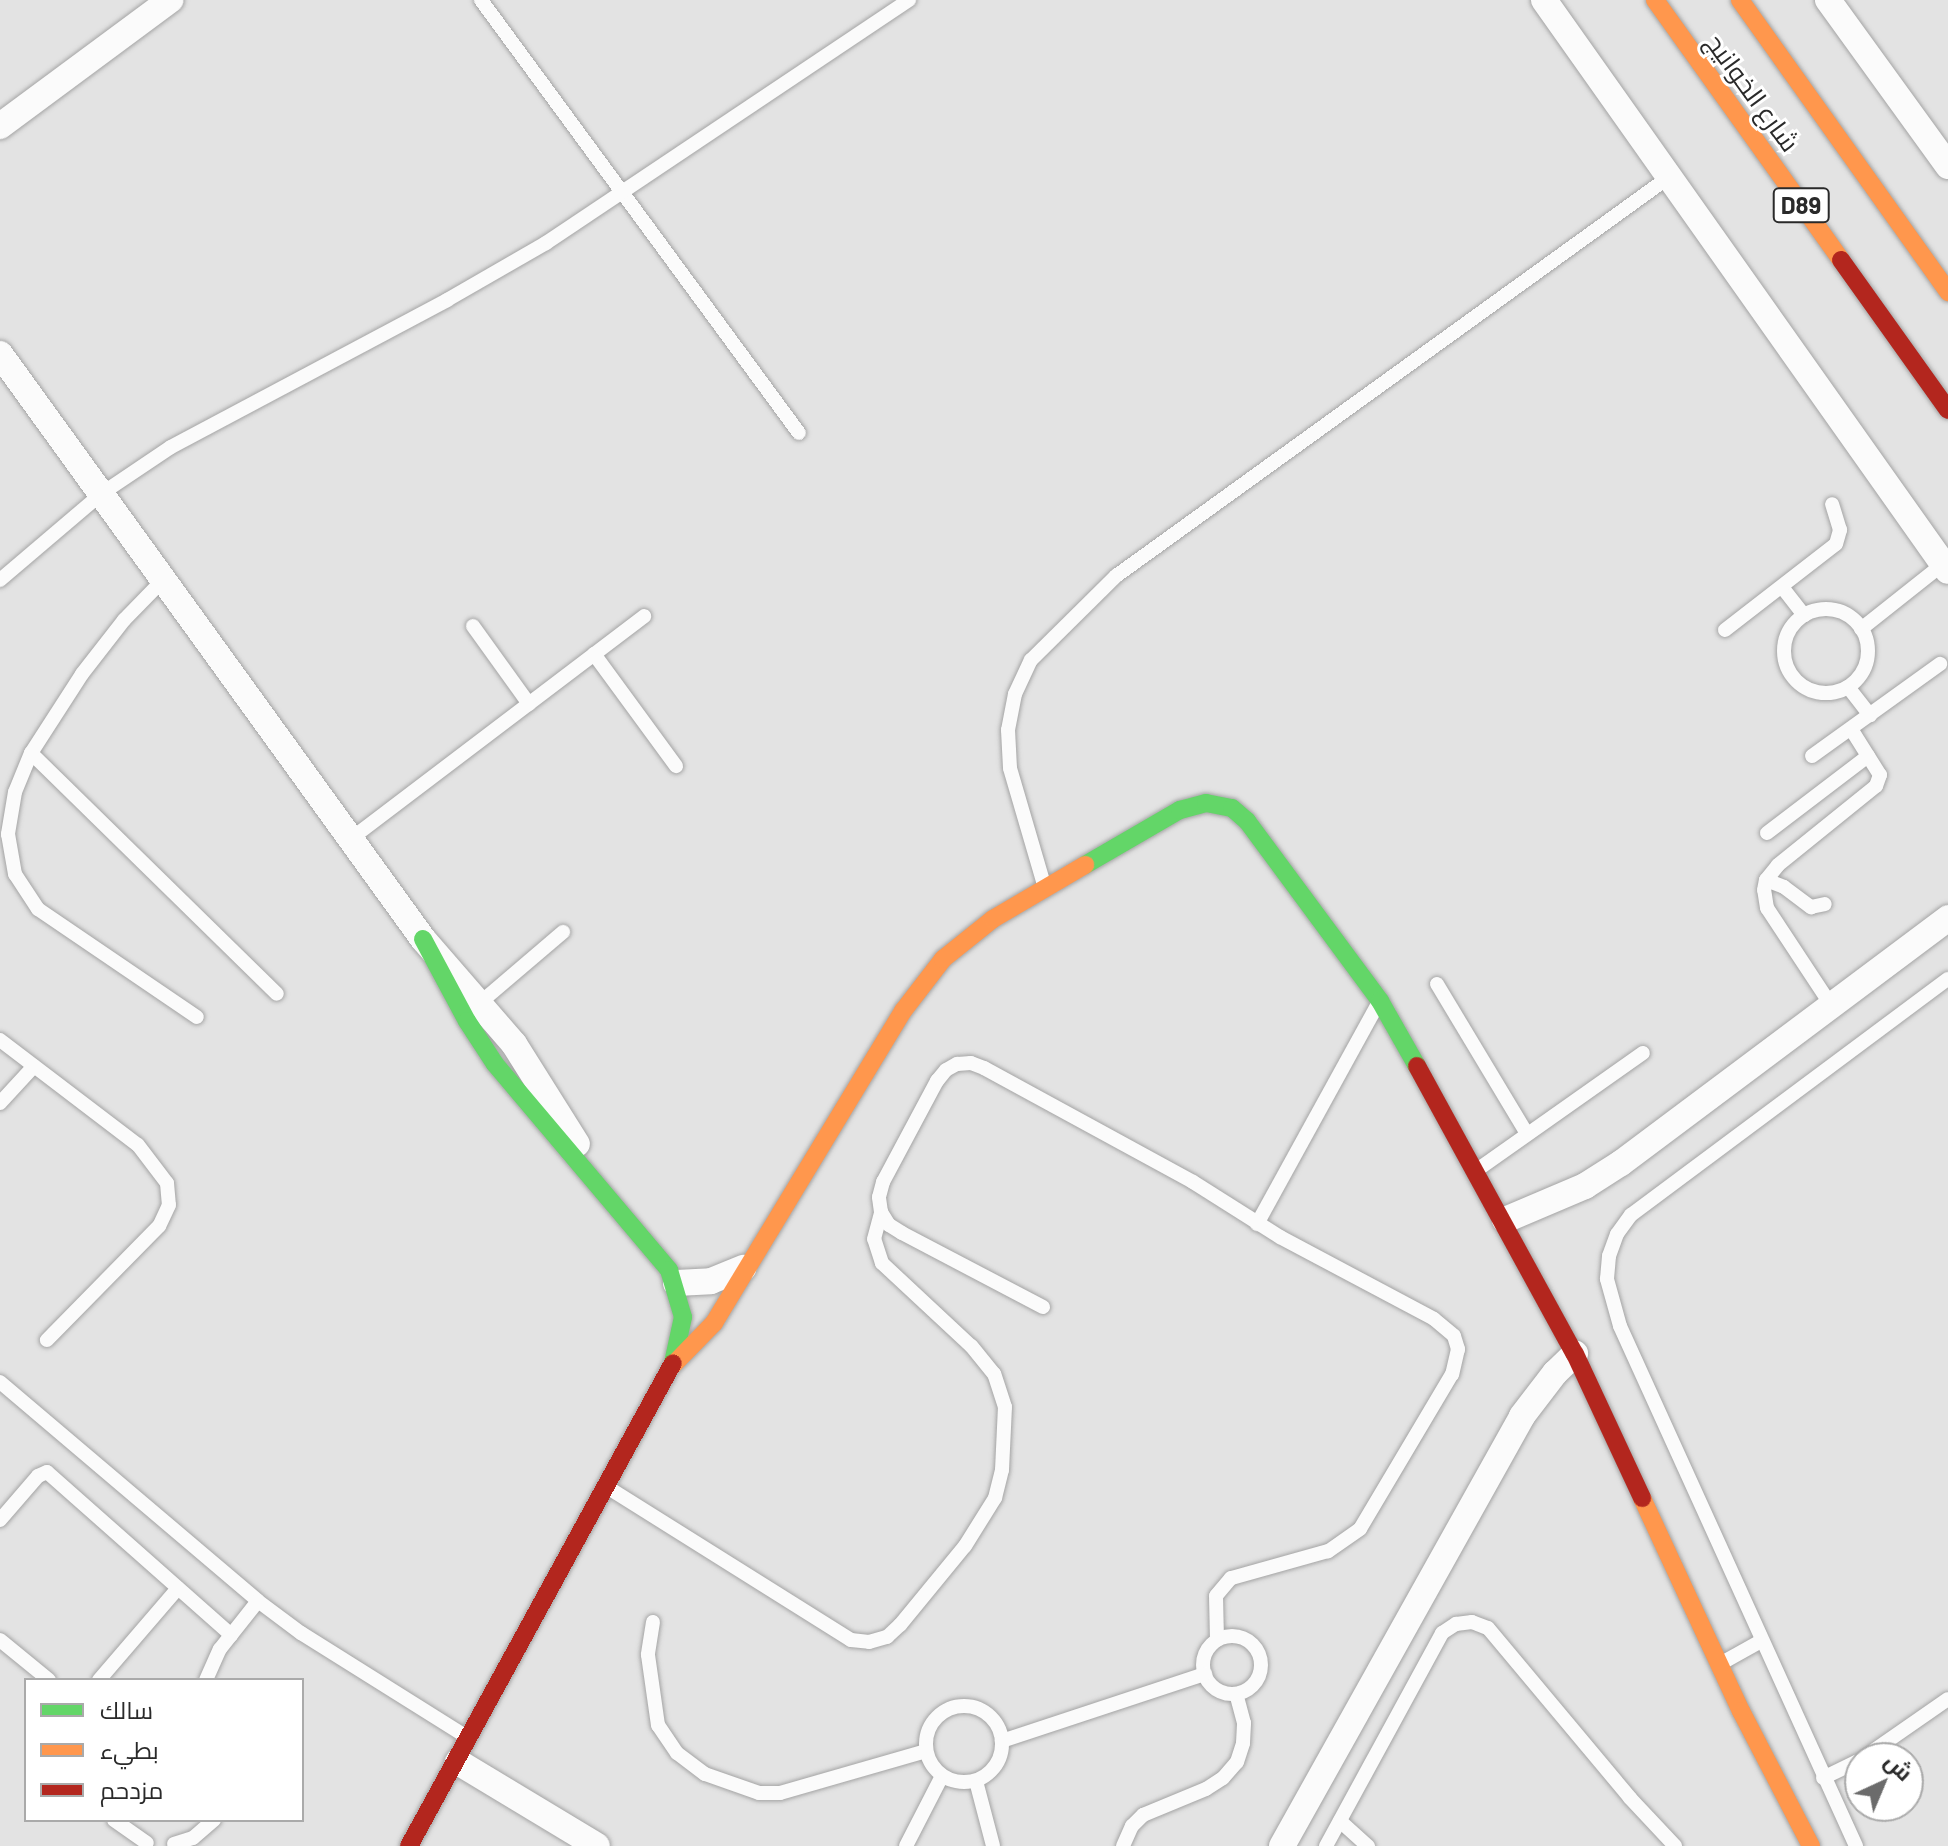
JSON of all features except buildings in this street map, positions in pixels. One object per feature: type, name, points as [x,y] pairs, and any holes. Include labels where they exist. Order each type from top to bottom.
[{"type":"main road","name":"شارع الخوانيج","points":[[1655,0],[1948,410]]},
{"type":"main road","name":"شارع الخوانيج","points":[[1740,0],[1948,292]]},
{"type":"main road","points":[[671,1367],[714,1323],[744,1268],[784,1210],[921,984],[967,938],[1045,889],[1180,810],[1206,803],[1220,804],[1247,821],[1380,1001],[1477,1170],[1575,1354],[1719,1664],[1811,1846]]},
{"type":"main road","points":[[409,1846],[465,1750],[671,1367],[678,1351],[683,1317],[676,1283],[660,1258],[535,1116],[495,1064],[459,1007],[423,939]]},
{"type":"street","points":[[0,126],[170,0]]},
{"type":"street","points":[[1544,0],[1946,567]]},
{"type":"street","points":[[1828,0],[1948,166]]},
{"type":"street","points":[[0,354],[423,939],[481,1002],[544,1089],[597,1183]]},
{"type":"street","points":[[1505,1220],[1585,1186],[1621,1163],[1948,918]]},
{"type":"street","points":[[676,1283],[711,1281],[744,1268]]},
{"type":"street","points":[[1282,1846],[1522,1416],[1555,1373],[1575,1354]]},
{"type":"street","points":[[465,1750],[597,1846]]},
{"type":"lane","points":[[481,0],[799,433]]},
{"type":"lane","points":[[0,580],[101,494],[171,447],[447,300],[623,194],[909,0]]},
{"type":"lane","points":[[1045,889],[1010,768],[1008,730],[1015,694],[1031,660],[1047,641],[1116,576],[1669,177]]},
{"type":"lane","points":[[1725,630],[1836,544],[1840,530],[1832,504]]},
{"type":"lane","points":[[1861,629],[1946,567]]},
{"type":"lane","points":[[163,580],[124,620],[82,674],[31,753],[15,792],[8,834],[15,874],[38,909],[197,1017]]},
{"type":"lane","points":[[1782,587],[1804,615]]},
{"type":"lane","points":[[1816,610],[1842,612],[1861,629],[1868,654],[1858,678],[1848,687],[1836,692],[1810,690],[1790,673],[1784,648],[1787,635],[1804,615],[1816,610]]},
{"type":"lane","points":[[352,838],[644,616]]},
{"type":"lane","points":[[473,626],[529,704]]},
{"type":"lane","points":[[594,654],[676,766]]},
{"type":"lane","points":[[1812,756],[1940,664]]},
{"type":"lane","points":[[1848,687],[1870,715]]},
{"type":"lane","points":[[1831,1005],[1767,908],[1766,880],[1778,865],[1876,786],[1880,775],[1851,729]]},
{"type":"lane","points":[[31,753],[277,994]]},
{"type":"lane","points":[[1767,833],[1868,756]]},
{"type":"lane","points":[[1766,880],[1784,887],[1811,907],[1825,904]]},
{"type":"lane","points":[[481,1002],[563,932]]},
{"type":"lane","points":[[1856,1846],[1620,1326],[1607,1279],[1609,1256],[1617,1234],[1631,1215],[1948,979]]},
{"type":"lane","points":[[1437,984],[1527,1134]]},
{"type":"lane","points":[[1257,1224],[1380,1001]]},
{"type":"lane","points":[[0,1040],[138,1145],[167,1183],[169,1205],[159,1226],[47,1340]]},
{"type":"lane","points":[[1477,1170],[1643,1053]]},
{"type":"lane","points":[[606,1487],[851,1640],[869,1642],[887,1637],[900,1625],[965,1546],[995,1498],[1002,1470],[1005,1407],[994,1374],[971,1346],[882,1263],[874,1239],[881,1212],[879,1197],[883,1182],[937,1081],[946,1070],[957,1064],[971,1063],[1193,1182],[1257,1224],[1445,1326],[1458,1349],[1457,1362],[1360,1529],[1328,1551],[1231,1578],[1216,1596],[1217,1640],[1203,1661],[1205,1674],[1212,1686],[1223,1693],[1236,1694],[1256,1683],[1261,1673],[1258,1651],[1240,1637],[1217,1640]]},
{"type":"lane","points":[[0,1103],[34,1066]]},
{"type":"lane","points":[[881,1212],[889,1225],[902,1233],[1043,1307]]},
{"type":"lane","points":[[0,1382],[258,1601],[465,1750]]},
{"type":"lane","points":[[0,1520],[38,1476],[47,1472],[231,1635]]},
{"type":"lane","points":[[101,1678],[178,1588]]},
{"type":"lane","points":[[207,1678],[220,1649],[258,1601]]},
{"type":"lane","points":[[653,1622],[648,1655],[658,1725],[677,1753],[705,1774],[759,1793],[780,1793],[926,1751]]},
{"type":"lane","points":[[1326,1846],[1442,1633],[1456,1624],[1472,1622],[1494,1634],[1630,1798],[1675,1846]]},
{"type":"lane","points":[[0,1640],[47,1678]]},
{"type":"lane","points":[[1719,1664],[1761,1641]]},
{"type":"lane","points":[[1002,1741],[1205,1674]]},
{"type":"lane","points":[[1123,1846],[1132,1826],[1143,1815],[1206,1789],[1223,1778],[1237,1762],[1243,1743],[1244,1723],[1236,1694]]},
{"type":"lane","points":[[1886,1742],[1948,1699]]},
{"type":"lane","points":[[968,1706],[985,1712],[997,1724],[1002,1741],[1000,1758],[991,1772],[976,1781],[958,1782],[942,1776],[926,1751],[927,1734],[936,1718],[950,1708],[968,1706]]},
{"type":"lane","points":[[1823,1778],[1844,1768]]},
{"type":"lane","points":[[906,1846],[942,1776]]},
{"type":"lane","points":[[976,1781],[993,1846]]},
{"type":"lane","points":[[1340,1821],[1368,1846]]},
{"type":"lane","points":[[117,1822],[147,1843]]},
{"type":"lane","points":[[174,1844],[193,1838],[212,1822]]},
{"type":"traffic: fast","points":[[1085,865],[1180,810],[1206,803],[1232,808],[1247,821],[1380,1001],[1417,1066]]},
{"type":"traffic: fast","points":[[423,939],[467,1021],[495,1064],[669,1270],[683,1317],[673,1363]]},
{"type":"traffic: slow","points":[[1655,0],[1841,260]]},
{"type":"traffic: slow","points":[[1740,0],[1948,292]]},
{"type":"traffic: slow","points":[[671,1367],[714,1323],[903,1011],[943,959],[993,919],[1085,865]]},
{"type":"traffic: slow","points":[[1642,1498],[1741,1711],[1811,1846]]},
{"type":"traffic: jam","points":[[1841,260],[1948,410]]},
{"type":"traffic: jam","points":[[1417,1066],[1575,1354],[1642,1498]]},
{"type":"traffic: jam","points":[[409,1846],[673,1363]]}]
